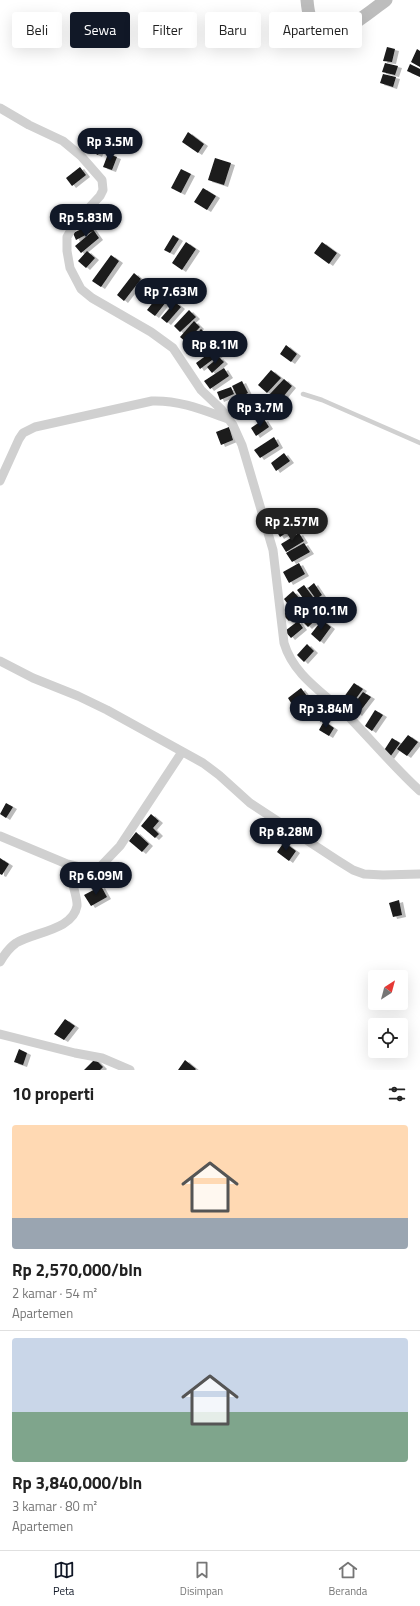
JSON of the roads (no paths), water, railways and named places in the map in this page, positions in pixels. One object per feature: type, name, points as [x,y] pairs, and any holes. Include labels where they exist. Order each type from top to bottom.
[{"type":"main road","points":[[307,0],[310,19],[320,27],[337,31],[358,21],[386,0]]},
{"type":"street","points":[[0,108],[29,125],[63,141],[82,156],[102,180],[103,190],[100,196],[74,223],[67,237],[67,251],[70,268],[81,289],[92,298],[151,332],[172,348],[201,390],[229,419],[242,445],[273,550],[284,643],[287,653],[300,673],[348,716],[420,791]]},
{"type":"street","points":[[0,481],[19,439],[23,433],[35,427],[152,401],[184,403],[229,419]]},
{"type":"street","points":[[0,661],[33,678],[78,696],[107,710],[203,763],[250,803],[353,870],[364,874],[420,874]]},
{"type":"street","points":[[0,836],[67,864],[92,870],[98,869],[120,846],[182,752]]},
{"type":"street","points":[[0,962],[5,954],[16,944],[37,933],[63,925],[72,916],[77,906],[67,864]]},
{"type":"street","points":[[0,1034],[75,1053],[102,1058],[130,1070]]},
{"type":"lane","points":[[303,394],[322,400],[420,443]]}]
